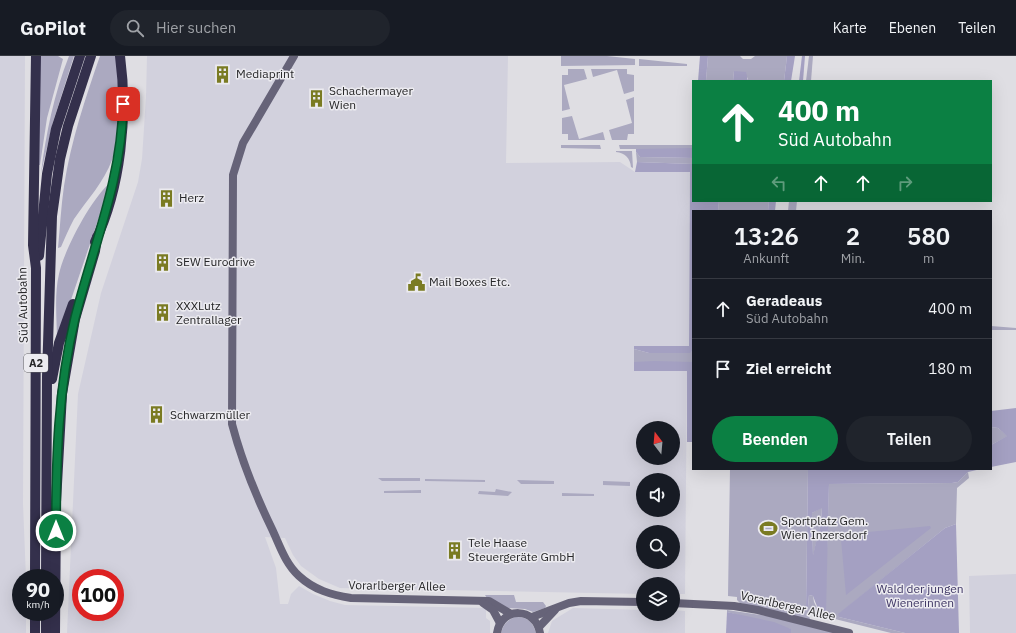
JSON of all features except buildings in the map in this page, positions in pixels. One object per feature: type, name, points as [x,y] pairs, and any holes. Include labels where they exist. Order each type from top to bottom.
[{"type":"highway","name":"Süd Autobahn","points":[[35,569],[36,268],[33,245],[36,56]]},
{"type":"highway","points":[[36,268],[40,249],[47,174],[56,129],[80,56]]},
{"type":"highway","points":[[46,423],[49,288],[55,193],[68,126],[91,56]]},
{"type":"highway","name":"A2","points":[[46,569],[46,423],[52,376],[59,343],[97,237],[114,183],[121,143],[123,90],[120,56]]},
{"type":"highway","points":[[55,633],[56,502],[62,394],[75,319],[95,251],[97,237]]},
{"type":"highway","points":[[35,621],[35,633]]},
{"type":"highway","points":[[46,621],[46,633]]},
{"type":"main road","name":"Vorarlberger Allee","points":[[294,56],[243,143],[233,175],[232,424],[241,460],[284,556],[298,575],[315,588],[326,593],[351,598],[489,601],[511,614]]},
{"type":"main road","points":[[477,600],[491,607],[496,613],[500,623]]},
{"type":"main road","points":[[532,617],[569,603],[581,601],[636,602]]},
{"type":"main road","name":"Vorarlberger Allee","points":[[680,603],[750,608],[849,633]]},
{"type":"main road","points":[[497,633],[500,623],[511,614],[525,613],[532,617],[540,630],[557,608]]},
{"type":"shaded area","points":[[0,56],[25,56],[23,504],[26,569],[12,569],[12,621],[26,621],[26,633],[0,633]]},
{"type":"shaded area","points":[[39,56],[58,56],[63,59],[47,118],[40,165],[37,165]]},
{"type":"shaded area","points":[[69,56],[74,56],[53,122],[41,173],[51,114]]},
{"type":"shaded area","points":[[100,56],[116,56],[119,108],[118,136],[112,160],[105,176],[74,219],[61,247],[58,248],[63,194],[70,153]]},
{"type":"shaded area","points":[[147,56],[508,56],[506,163],[620,162],[635,172],[690,172],[689,346],[634,347],[634,371],[687,371],[685,594],[680,594],[680,577],[636,577],[636,594],[340,588],[319,579],[301,566],[293,555],[285,538],[265,537],[276,568],[280,604],[288,604],[291,594],[299,586],[313,594],[345,605],[486,608],[486,618],[490,621],[490,633],[67,633],[78,394],[101,293],[138,182],[142,159]]},
{"type":"shaded area","points":[[561,56],[607,56],[635,59],[635,65],[561,66]]},
{"type":"shaded area","points":[[708,56],[740,56],[743,59],[751,59],[755,56],[787,56],[784,80],[748,80],[748,78],[734,71],[733,80],[706,80]]},
{"type":"shaded area","points":[[809,56],[813,56],[811,80],[806,80]]},
{"type":"shaded area","points":[[639,59],[687,64],[687,66],[639,66]]},
{"type":"shaded area","points":[[568,69],[584,69],[587,79],[564,85],[570,109],[562,111],[562,75],[568,75]]},
{"type":"shaded area","points":[[591,69],[627,69],[627,74],[634,75],[634,91],[624,94],[617,70],[593,77]]},
{"type":"shaded area","points":[[634,97],[634,134],[628,134],[627,140],[612,140],[609,130],[632,123],[626,100]]},
{"type":"shaded area","points":[[572,116],[579,139],[603,132],[605,140],[568,140],[568,134],[562,134],[562,118]]},
{"type":"shaded area","points":[[561,145],[600,145],[601,149],[561,148]]},
{"type":"shaded area","points":[[619,145],[692,145],[692,149],[620,149]]},
{"type":"shaded area","points":[[616,151],[632,151],[633,168],[631,167],[630,161],[626,156]]},
{"type":"shaded area","points":[[636,152],[640,157],[692,158],[692,164],[637,162]]},
{"type":"shaded area","points":[[111,182],[57,341],[57,282],[62,264],[73,238],[88,211]]},
{"type":"shaded area","points":[[719,202],[769,202],[768,210],[718,210]]},
{"type":"shaded area","points":[[789,202],[797,202],[796,210],[788,210]]},
{"type":"shaded area","points":[[992,326],[1016,328],[1016,330],[992,330]]},
{"type":"shaded area","points":[[634,349],[649,353],[689,353],[692,351],[692,362],[634,362]]},
{"type":"shaded area","points":[[992,427],[998,428],[1008,436],[992,444]]},
{"type":"shaded area","points":[[730,470],[808,470],[806,609],[808,607],[809,595],[813,596],[814,602],[820,614],[825,614],[829,484],[952,483],[958,482],[968,472],[969,478],[957,488],[956,524],[945,528],[839,614],[839,617],[905,633],[891,633],[811,613],[807,615],[810,618],[809,620],[740,603],[737,600],[737,597],[728,596]]},
{"type":"shaded area","points":[[378,478],[420,478],[420,481],[382,481]]},
{"type":"shaded area","points":[[425,479],[485,480],[485,482],[425,481]]},
{"type":"shaded area","points":[[517,480],[554,481],[554,484],[521,484]]},
{"type":"shaded area","points":[[603,481],[630,482],[630,486],[603,485]]},
{"type":"shaded area","points":[[496,489],[512,492],[508,496],[478,494],[479,491],[495,492]]},
{"type":"shaded area","points":[[421,490],[421,493],[384,493],[384,491]]},
{"type":"shaded area","points":[[562,493],[594,494],[594,496],[562,496]]},
{"type":"shaded area","points":[[822,507],[821,522],[813,557],[812,513]]},
{"type":"shaded area","points":[[1016,574],[1016,633],[970,633],[969,576]]},
{"type":"shaded area","points":[[485,595],[514,595],[516,602],[543,602],[546,606],[545,608],[533,612],[525,609],[507,608],[487,598]]},
{"type":"shaded area","points":[[573,608],[636,610],[636,621],[680,621],[680,611],[685,611],[685,633],[548,633],[552,621]]},
{"type":"shaded area","points":[[727,610],[774,617],[838,633],[791,633],[790,629],[727,612]]},
{"type":"shaded area","points":[[515,617],[526,618],[533,625],[536,633],[501,633],[506,623]]},
{"type":"green space","points":[[700,56],[708,56],[706,80],[698,80]]},
{"type":"green space","points":[[787,56],[795,56],[791,80],[784,80]]},
{"type":"green space","points":[[802,56],[805,56],[803,80],[799,80]]},
{"type":"green space","points":[[734,71],[746,72],[748,80],[733,80]]},
{"type":"green space","points":[[692,148],[692,158],[640,157],[636,152],[636,149]]},
{"type":"green space","points":[[637,162],[692,164],[692,202],[719,202],[718,210],[692,210],[692,351],[690,353],[649,353],[634,349],[634,346],[689,346],[690,172],[635,172]]},
{"type":"green space","points":[[769,202],[776,202],[775,210],[768,210]]},
{"type":"green space","points":[[634,362],[692,362],[692,442],[687,442],[687,371],[634,371]]},
{"type":"green space","points":[[1016,408],[1016,462],[992,467],[992,444],[1007,436],[998,428],[992,427],[992,411]]},
{"type":"green space","points":[[808,470],[977,470],[968,472],[958,482],[952,483],[829,484],[826,614],[820,614],[813,596],[809,595],[808,607],[806,609]],"holes":[[[822,508],[821,522],[813,555],[812,513]]]},
{"type":"green space","name":"Wald der jungen Wienerinnen","points":[[956,524],[959,633],[905,633],[839,617],[838,614],[945,528]]},
{"type":"green space","name":"Wald der jungen Wienerinnen","points":[[930,526],[931,528],[846,595],[841,539],[853,532]]},
{"type":"green space","points":[[727,612],[774,622],[791,629],[791,633],[726,633]]},
{"type":"place","name":"Mediaprint","points":[[223,74]]},
{"type":"place","name":"Schachermayer Wien","points":[[316,98]]},
{"type":"place","name":"Herz","points":[[166,198]]},
{"type":"place","name":"SEW Eurodrive","points":[[163,262]]},
{"type":"place","name":"Mail Boxes Etc.","points":[[416,282]]},
{"type":"place","name":"XXXLutz Zentrallager","points":[[163,313]]},
{"type":"place","name":"Schwarzmüller","points":[[157,415]]},
{"type":"place","name":"Sportplatz Gem. Wien Inzersdorf","points":[[768,528]]},
{"type":"place","name":"Tele Haase Steuergeräte GmbH","points":[[455,550]]},
{"type":"route","points":[[56,531],[59,418],[65,370],[82,291],[114,183],[121,143],[123,104]]}]
